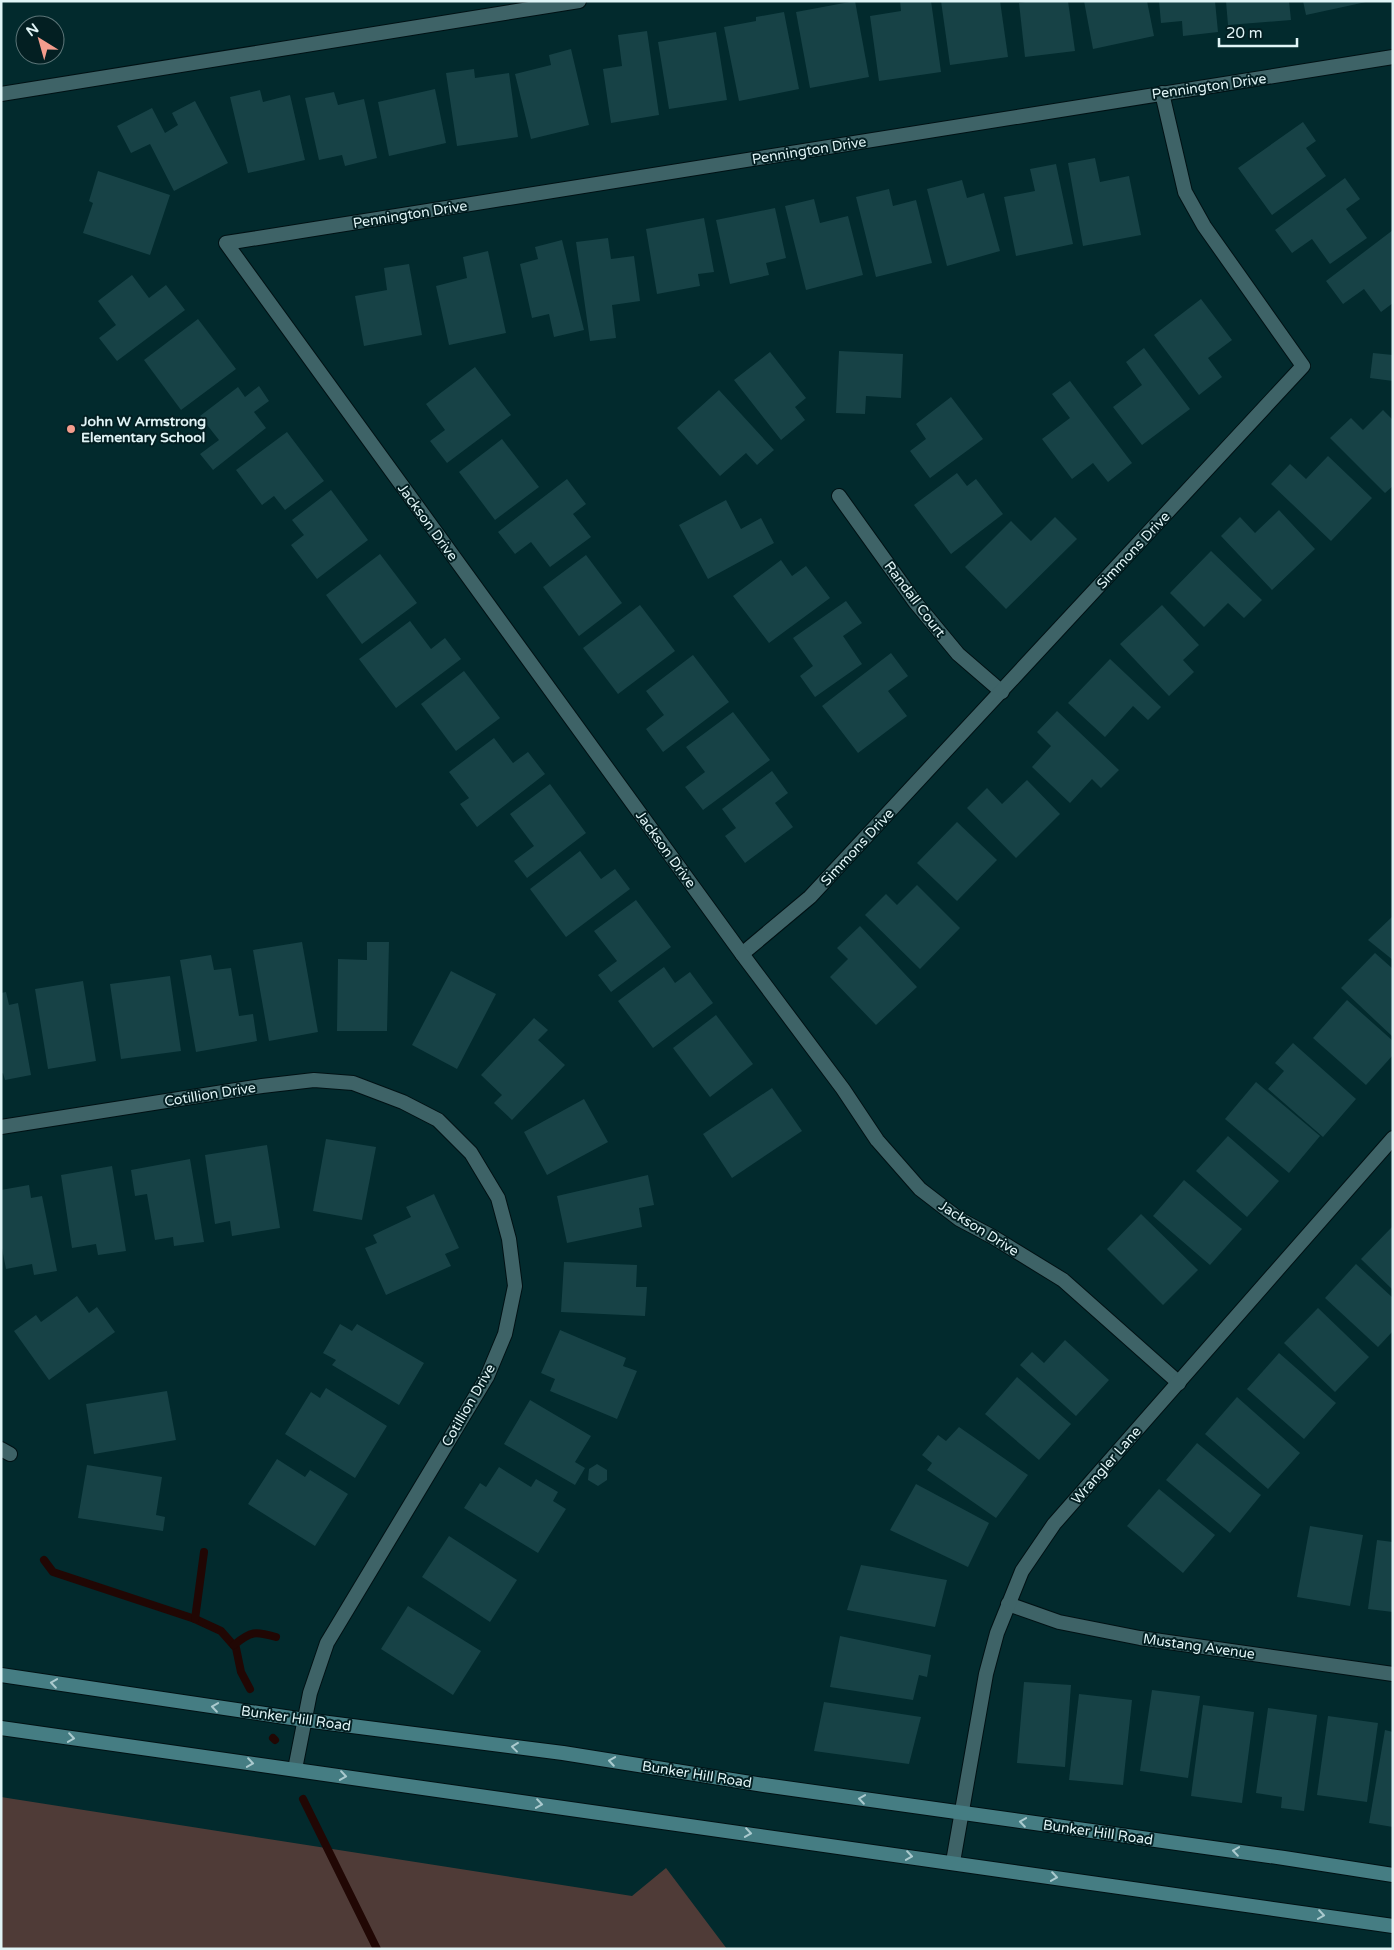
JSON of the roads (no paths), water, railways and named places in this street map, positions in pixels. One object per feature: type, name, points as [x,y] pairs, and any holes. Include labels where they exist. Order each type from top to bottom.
[{"type":"main road","name":"Bunker Hill Road","points":[[1,1675],[305,1720],[563,1754],[1393,1875]]},
{"type":"main road","points":[[1,1728],[954,1862],[1393,1926]]},
{"type":"street","points":[[1,94],[579,1]]},
{"type":"street","name":"Pennington Drive","points":[[226,243],[1393,57]]},
{"type":"street","name":"Simmons Drive","points":[[742,954],[810,898],[1303,366],[1204,226],[1185,192],[1162,93]]},
{"type":"street","name":"Jackson Drive","points":[[226,243],[742,954],[843,1089],[877,1140],[920,1189],[959,1219],[993,1237],[1063,1280],[1179,1383]]},
{"type":"street","name":"Randall Court","points":[[839,496],[915,602],[958,654],[1002,692]]},
{"type":"street","name":"Cotillion Drive","points":[[1,1127],[262,1086],[314,1080],[353,1083],[403,1102],[438,1120],[471,1153],[498,1198],[508,1239],[515,1286],[505,1334],[486,1377],[327,1643],[312,1685],[295,1769]]},
{"type":"street","name":"Wrangler Lane","points":[[954,1862],[986,1674],[997,1634],[1022,1571],[1054,1524],[1393,1138]]},
{"type":"street","name":"Mustang Avenue","points":[[1008,1604],[1059,1622],[1140,1638],[1393,1674]]},
{"type":"waterway","points":[[195,1619],[204,1552]]},
{"type":"waterway","points":[[44,1560],[53,1572],[195,1619],[221,1631],[236,1648],[241,1672],[250,1689]]},
{"type":"waterway","points":[[234,1645],[245,1637],[258,1633],[276,1637]]},
{"type":"waterway","points":[[303,1799],[377,1949]]},
{"type":"place","name":"John W Armstrong Elementary School","points":[[71,429]]}]
